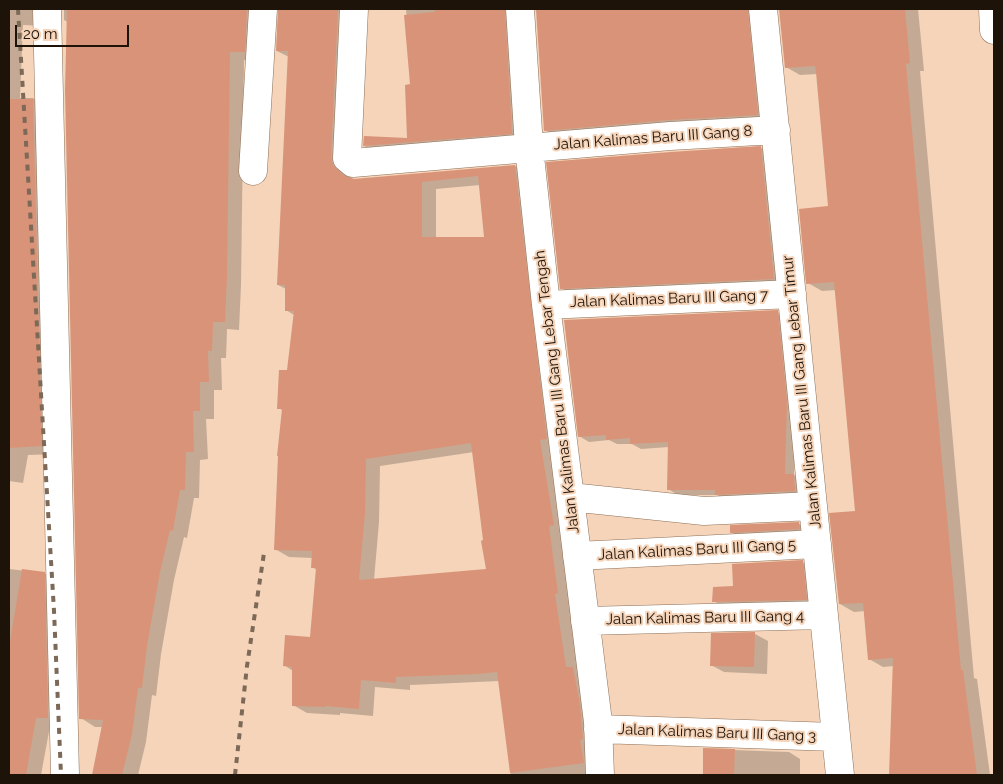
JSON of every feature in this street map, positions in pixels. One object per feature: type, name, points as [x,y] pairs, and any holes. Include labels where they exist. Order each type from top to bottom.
[{"type":"street","points":[[47,9],[65,775]]},
{"type":"street","points":[[253,171],[263,9]]},
{"type":"street","name":"Jalan Kalimas Baru III Gang 8","points":[[354,9],[347,158],[352,163],[529,147],[776,130]]},
{"type":"street","name":"Jalan Kalimas Baru III Gang Lebar Tengah","points":[[520,9],[529,147],[546,305],[586,621],[598,729],[600,775]]},
{"type":"street","name":"Jalan Kalimas Baru III Gang Lebar Timur","points":[[763,9],[840,775]]},
{"type":"street","points":[[992,9],[994,30]]},
{"type":"street","name":"Jalan Kalimas Baru III Gang 7","points":[[546,305],[792,294]]},
{"type":"street","points":[[570,497],[704,512],[813,506]]},
{"type":"street","name":"Jalan Kalimas Baru III Gang 5","points":[[577,556],[817,544]]},
{"type":"street","name":"Jalan Kalimas Baru III Gang 4","points":[[586,621],[824,615]]},
{"type":"street","name":"Jalan Kalimas Baru III Gang 3","points":[[598,729],[836,737]]},
{"type":"building","points":[[67,9],[247,9],[245,52],[230,52],[225,322],[213,322],[212,351],[208,351],[209,382],[200,382],[200,411],[193,411],[194,452],[186,452],[185,490],[180,490],[173,531],[170,530],[160,572],[142,688],[138,688],[132,734],[122,775],[92,775],[103,720],[79,719],[65,90]]},
{"type":"building","points":[[278,9],[338,9],[331,157],[333,165],[343,175],[354,179],[515,165],[547,439],[540,440],[554,525],[549,526],[558,593],[555,594],[566,667],[573,667],[580,705],[583,739],[580,740],[584,763],[510,773],[497,672],[396,677],[396,683],[361,680],[359,709],[326,706],[292,706],[292,667],[283,666],[285,635],[310,637],[316,568],[311,568],[312,551],[274,550],[277,456],[282,409],[277,409],[279,370],[287,370],[294,311],[285,311],[285,285],[277,285],[288,51],[276,51]],"holes":[[[478,176],[484,237],[422,237],[422,182]],[[471,443],[483,540],[481,541],[486,569],[359,580],[365,513],[366,459]]]},
{"type":"building","points":[[435,9],[505,9],[512,134],[363,146],[364,136],[407,138],[405,85],[410,84],[404,15],[435,12]]},
{"type":"building","points":[[536,9],[748,9],[758,115],[669,120],[544,131]]},
{"type":"building","points":[[779,9],[905,9],[910,63],[906,64],[961,670],[963,670],[977,775],[889,775],[893,658],[868,660],[863,603],[839,604],[829,513],[855,511],[834,282],[806,284],[799,209],[828,206],[816,72],[815,66],[785,68]]},
{"type":"building","points":[[9,99],[33,99],[42,446],[9,448]]},
{"type":"building","points":[[761,146],[774,279],[560,289],[546,162]]},
{"type":"building","points":[[778,310],[787,401],[785,474],[794,474],[795,491],[715,495],[715,490],[667,490],[668,442],[630,444],[630,438],[606,440],[606,435],[578,437],[564,320]]},
{"type":"building","points":[[799,522],[800,529],[730,533],[730,525]]},
{"type":"building","points":[[803,560],[807,600],[712,602],[713,587],[733,586],[732,564]]},
{"type":"building","points":[[22,569],[45,572],[48,718],[36,718],[26,775],[9,775],[9,648]]},
{"type":"building","points":[[755,632],[754,667],[710,666],[711,633]]},
{"type":"building","points":[[703,748],[735,749],[734,775],[703,775]]},
{"type":"railway","points":[[18,9],[54,611],[61,775]]},
{"type":"railway","points":[[235,775],[247,666],[264,553]]}]
